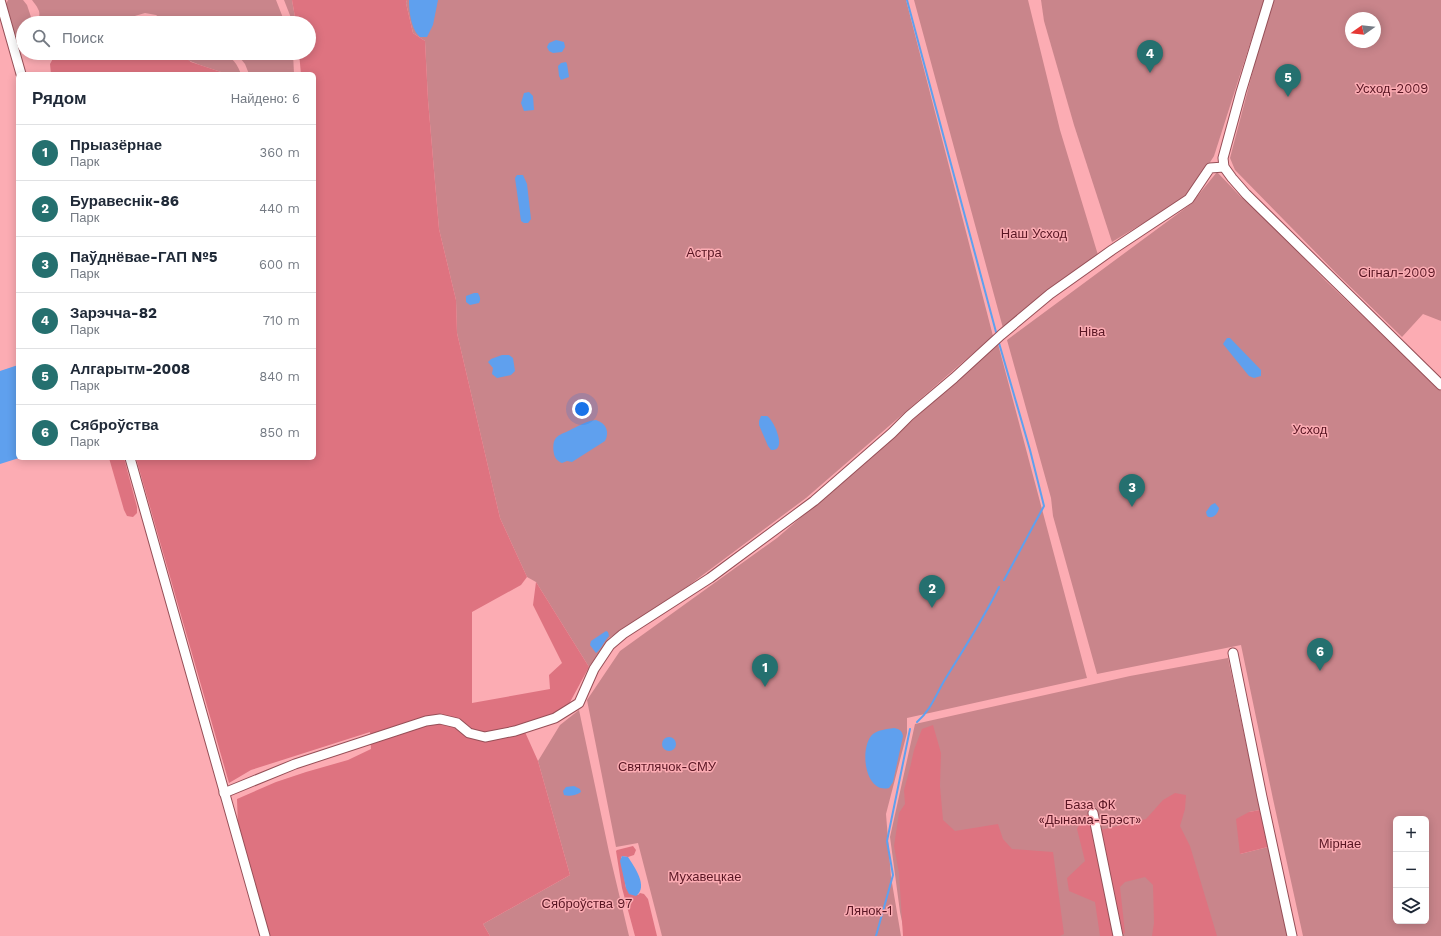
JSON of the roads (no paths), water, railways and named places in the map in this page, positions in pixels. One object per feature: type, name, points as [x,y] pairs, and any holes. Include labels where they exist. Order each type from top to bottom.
[{"type":"street","points":[[0,0],[16,56]]},
{"type":"street","points":[[1269,0],[1230,130],[1223,158],[1224,167],[1246,194],[1441,385]]},
{"type":"street","points":[[17,60],[20,72]]},
{"type":"street","points":[[224,793],[295,764],[426,721],[440,719],[457,723],[469,733],[486,737],[515,732],[555,718],[579,703],[594,669],[610,645],[623,634],[707,581],[814,501],[1001,335],[1050,294],[1112,250],[1189,199],[1210,168],[1224,167]]},
{"type":"street","points":[[131,460],[265,936]]},
{"type":"street","points":[[1233,654],[1263,805],[1292,936]]},
{"type":"street","points":[[1093,812],[1118,936]]},
{"type":"water","points":[[409,0],[438,0],[433,25],[427,37],[420,37],[414,30],[410,15]]},
{"type":"water","points":[[556,40],[564,42],[565,47],[562,52],[553,53],[549,51],[547,47],[549,43]]},
{"type":"water","points":[[566,62],[569,77],[561,80],[558,66],[561,63]]},
{"type":"water","points":[[529,92],[533,96],[534,110],[524,111],[521,103],[524,93]]},
{"type":"water","points":[[517,175],[523,175],[527,184],[531,219],[528,223],[521,221],[515,178]]},
{"type":"water","points":[[478,293],[480,302],[470,305],[466,302],[466,296]]},
{"type":"water","points":[[1227,338],[1230,338],[1261,370],[1261,376],[1254,378],[1249,376],[1223,344]]},
{"type":"water","points":[[502,355],[509,355],[513,358],[515,371],[511,375],[497,378],[492,374],[493,368],[488,362],[491,359]]},
{"type":"water","points":[[16,366],[16,459],[0,464],[0,371]]},
{"type":"water","points":[[761,416],[767,416],[776,429],[779,446],[776,449],[771,450],[768,446],[759,425]]},
{"type":"water","points":[[596,420],[602,423],[606,428],[607,434],[605,441],[572,462],[567,461],[562,463],[556,458],[553,447],[557,437],[584,423]]},
{"type":"water","points":[[1215,503],[1219,508],[1216,514],[1211,517],[1207,516],[1206,512],[1211,505]]},
{"type":"water","points":[[606,631],[608,632],[609,636],[596,653],[590,645],[591,641]]},
{"type":"water","points":[[894,728],[900,730],[903,736],[893,782],[889,788],[881,788],[874,784],[869,777],[866,768],[866,748],[873,734]]},
{"type":"water","points":[[666,737],[672,737],[676,741],[676,747],[672,751],[666,751],[662,747],[662,741]]},
{"type":"water","points":[[574,786],[580,789],[581,792],[568,796],[564,795],[563,791],[566,787]]},
{"type":"water","points":[[622,856],[628,857],[639,876],[641,887],[640,892],[636,896],[629,894],[626,888],[620,861]]},
{"type":"waterway","points":[[907,0],[996,332]]},
{"type":"waterway","points":[[999,343],[1030,450],[1044,506],[1004,580]]},
{"type":"waterway","points":[[917,722],[926,713],[980,623],[999,587]]},
{"type":"waterway","points":[[876,936],[893,875],[887,841],[910,729]]},
{"type":"place","name":"Зарэчча-82","points":[[1150,73]]},
{"type":"place","name":"Алгарытм-2008","points":[[1288,97]]},
{"type":"place","name":"Паўднёвае-ГАП №5","points":[[1132,507]]},
{"type":"place","name":"Буравеснік-86","points":[[932,608]]},
{"type":"place","name":"Сяброўства","points":[[1320,671]]},
{"type":"place","name":"Прыазёрнае","points":[[765,687]]},
{"type":"park label","name":"Усход-2009","points":[[1392,88]]},
{"type":"park label","name":"Наш Усход","points":[[1034,233]]},
{"type":"park label","name":"Астра","points":[[704,252]]},
{"type":"park label","name":"Сігнал-2009","points":[[1397,272]]},
{"type":"park label","name":"Ніва","points":[[1092,331]]},
{"type":"park label","name":"Усход","points":[[1310,429]]},
{"type":"park label","name":"Святлячок-СМУ","points":[[667,766]]},
{"type":"park label","name":"База ФК «Дынама-Брэст»","points":[[1090,812]]},
{"type":"park label","name":"Мірнае","points":[[1340,843]]},
{"type":"park label","name":"Мухавецкае","points":[[705,876]]},
{"type":"park label","name":"Сяброўства 97","points":[[587,903]]},
{"type":"park label","name":"Лянок-1","points":[[869,910]]}]
